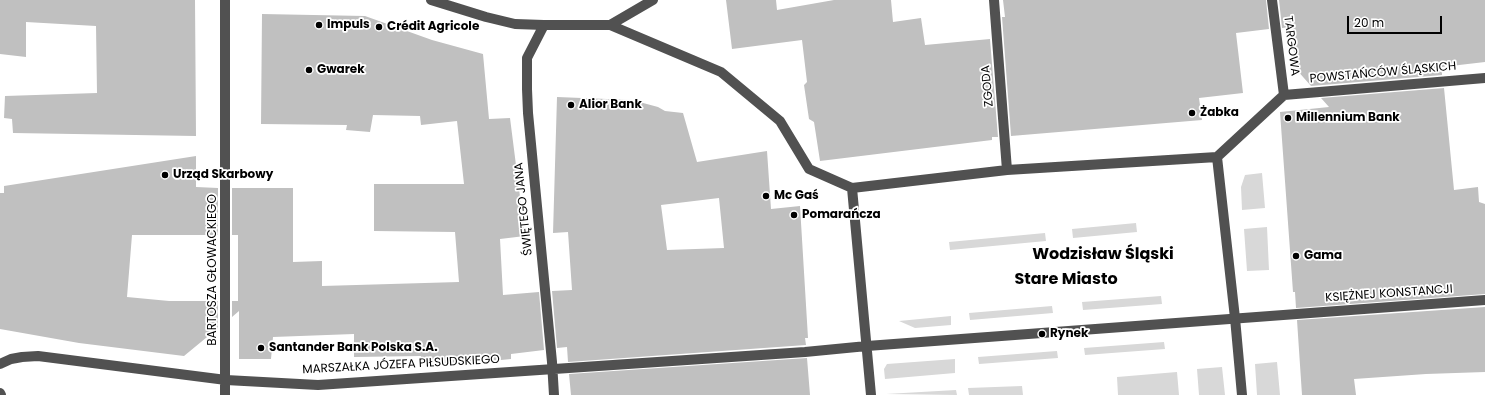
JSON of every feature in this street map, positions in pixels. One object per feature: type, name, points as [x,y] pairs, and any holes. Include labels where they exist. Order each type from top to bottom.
[{"type":"street","name":"BARTOSZA GŁOWACKIEGO","points":[[225,0],[225,395]]},
{"type":"street","points":[[431,0],[486,17],[515,24],[544,26],[610,25],[721,72],[780,121],[809,169],[852,188],[1007,170],[1217,157],[1284,95]]},
{"type":"street","points":[[610,25],[653,0]]},
{"type":"street","name":"ZGODA","points":[[994,0],[1007,170]]},
{"type":"street","name":"TARGOWA","points":[[1272,0],[1284,95]]},
{"type":"street","name":"ŚWIĘTEGO JANA","points":[[544,26],[527,58],[527,89],[528,113],[553,369],[554,395]]},
{"type":"street","name":"POWSTAŃCÓW ŚLĄSKICH","points":[[1284,95],[1485,78]]},
{"type":"street","points":[[1217,157],[1242,395]]},
{"type":"street","points":[[852,188],[871,395]]},
{"type":"street","name":"KSIĘŻNEJ KONSTANCJI","points":[[1235,318],[1485,300]]},
{"type":"street","points":[[867,346],[1235,318]]},
{"type":"street","name":"MARSZAŁKA JÓZEFA PIŁSUDSKIEGO","points":[[0,364],[11,359],[38,356],[226,380],[318,385],[805,352],[867,346]]},
{"type":"shaded area","points":[[1262,173],[1265,208],[1242,210],[1241,187],[1245,175]]},
{"type":"shaded area","points":[[1136,223],[1137,232],[1073,238],[1072,229]]},
{"type":"shaded area","points":[[1267,227],[1269,270],[1247,271],[1244,229]]},
{"type":"shaded area","points":[[1045,233],[1046,241],[950,250],[949,242]]},
{"type":"shaded area","points":[[1161,296],[1162,304],[1083,310],[1082,302]]},
{"type":"shaded area","points":[[1052,306],[1053,313],[970,320],[969,313]]},
{"type":"shaded area","points":[[951,316],[951,325],[915,328],[899,321]]},
{"type":"shaded area","points":[[1164,342],[1165,349],[1085,355],[1084,348]]},
{"type":"shaded area","points":[[1057,351],[1058,358],[979,364],[978,357]]},
{"type":"shaded area","points":[[955,359],[955,373],[885,379],[884,369],[887,364]]},
{"type":"shaded area","points":[[1277,362],[1280,395],[1257,395],[1255,364]]},
{"type":"shaded area","points":[[1222,367],[1225,395],[1199,395],[1197,369]]},
{"type":"shaded area","points":[[1177,372],[1179,395],[1118,395],[1117,377]]},
{"type":"shaded area","points":[[1022,386],[1023,395],[969,395],[968,388]]},
{"type":"shaded area","points":[[956,390],[957,395],[886,394]]},
{"type":"building","points":[[0,0],[195,0],[196,136],[13,133],[12,119],[4,118],[5,96],[97,93],[96,26],[26,22],[26,57],[0,54]]},
{"type":"building","points":[[726,0],[776,0],[777,10],[834,0],[891,0],[893,22],[921,18],[925,45],[990,39],[998,137],[992,137],[992,140],[820,161],[814,122],[809,119],[804,85],[807,82],[802,40],[732,49]]},
{"type":"building","points":[[1003,0],[1266,0],[1269,29],[1236,33],[1243,93],[1199,98],[1202,120],[1011,136],[1002,17],[1005,17]]},
{"type":"building","points":[[1279,0],[1485,0],[1485,62],[1442,67],[1442,75],[1311,86],[1296,69],[1291,27],[1282,28]]},
{"type":"building","points":[[262,14],[365,16],[432,40],[483,54],[489,119],[510,118],[525,236],[500,239],[503,295],[539,292],[544,350],[511,354],[511,359],[481,362],[421,364],[421,356],[354,357],[354,334],[273,337],[271,359],[239,359],[239,311],[232,317],[232,301],[238,301],[238,235],[232,235],[232,188],[293,188],[293,262],[322,261],[322,286],[459,282],[455,232],[374,231],[374,184],[464,184],[457,121],[421,125],[420,116],[373,115],[370,132],[346,130],[347,125],[261,124]]},
{"type":"building","points":[[1444,88],[1454,190],[1478,187],[1479,202],[1485,204],[1485,294],[1296,308],[1295,292],[1293,292],[1280,112],[1329,107],[1321,98]]},
{"type":"building","points":[[557,97],[632,100],[658,107],[665,111],[683,113],[697,162],[767,151],[771,209],[800,206],[808,338],[805,338],[806,345],[568,362],[567,347],[557,348],[552,291],[572,290],[568,232],[553,233]],"holes":[[[719,198],[724,248],[667,250],[661,205]]]},
{"type":"building","points":[[196,156],[196,187],[218,188],[218,235],[132,235],[127,297],[169,301],[218,301],[218,328],[184,356],[79,343],[0,329],[0,193],[4,193],[4,186]]},
{"type":"building","points":[[1485,307],[1485,372],[1354,379],[1356,395],[1302,395],[1297,320]]},
{"type":"building","points":[[807,358],[810,395],[571,395],[569,374]]},
{"type":"place","name":"Impuls","points":[[319,25]]},
{"type":"place","name":"Crédit Agricole","points":[[379,27]]},
{"type":"place","name":"Gwarek","points":[[309,70]]},
{"type":"place","name":"Alior Bank","points":[[571,105]]},
{"type":"place","name":"Żabka","points":[[1192,113]]},
{"type":"place","name":"Millennium Bank","points":[[1288,118]]},
{"type":"place","name":"Urząd Skarbowy","points":[[165,175]]},
{"type":"place","name":"Mc Gaś","points":[[766,196]]},
{"type":"place","name":"Pomarańcza","points":[[794,215]]},
{"type":"place","name":"Gama","points":[[1296,256]]},
{"type":"place","name":"Rynek","points":[[1042,334]]},
{"type":"place","name":"Santander Bank Polska S.A.","points":[[261,348]]},
{"type":"district","name":"Wodzisław Śląski","points":[[1103,255]]},
{"type":"district","name":"Stare Miasto","points":[[1066,280]]}]
